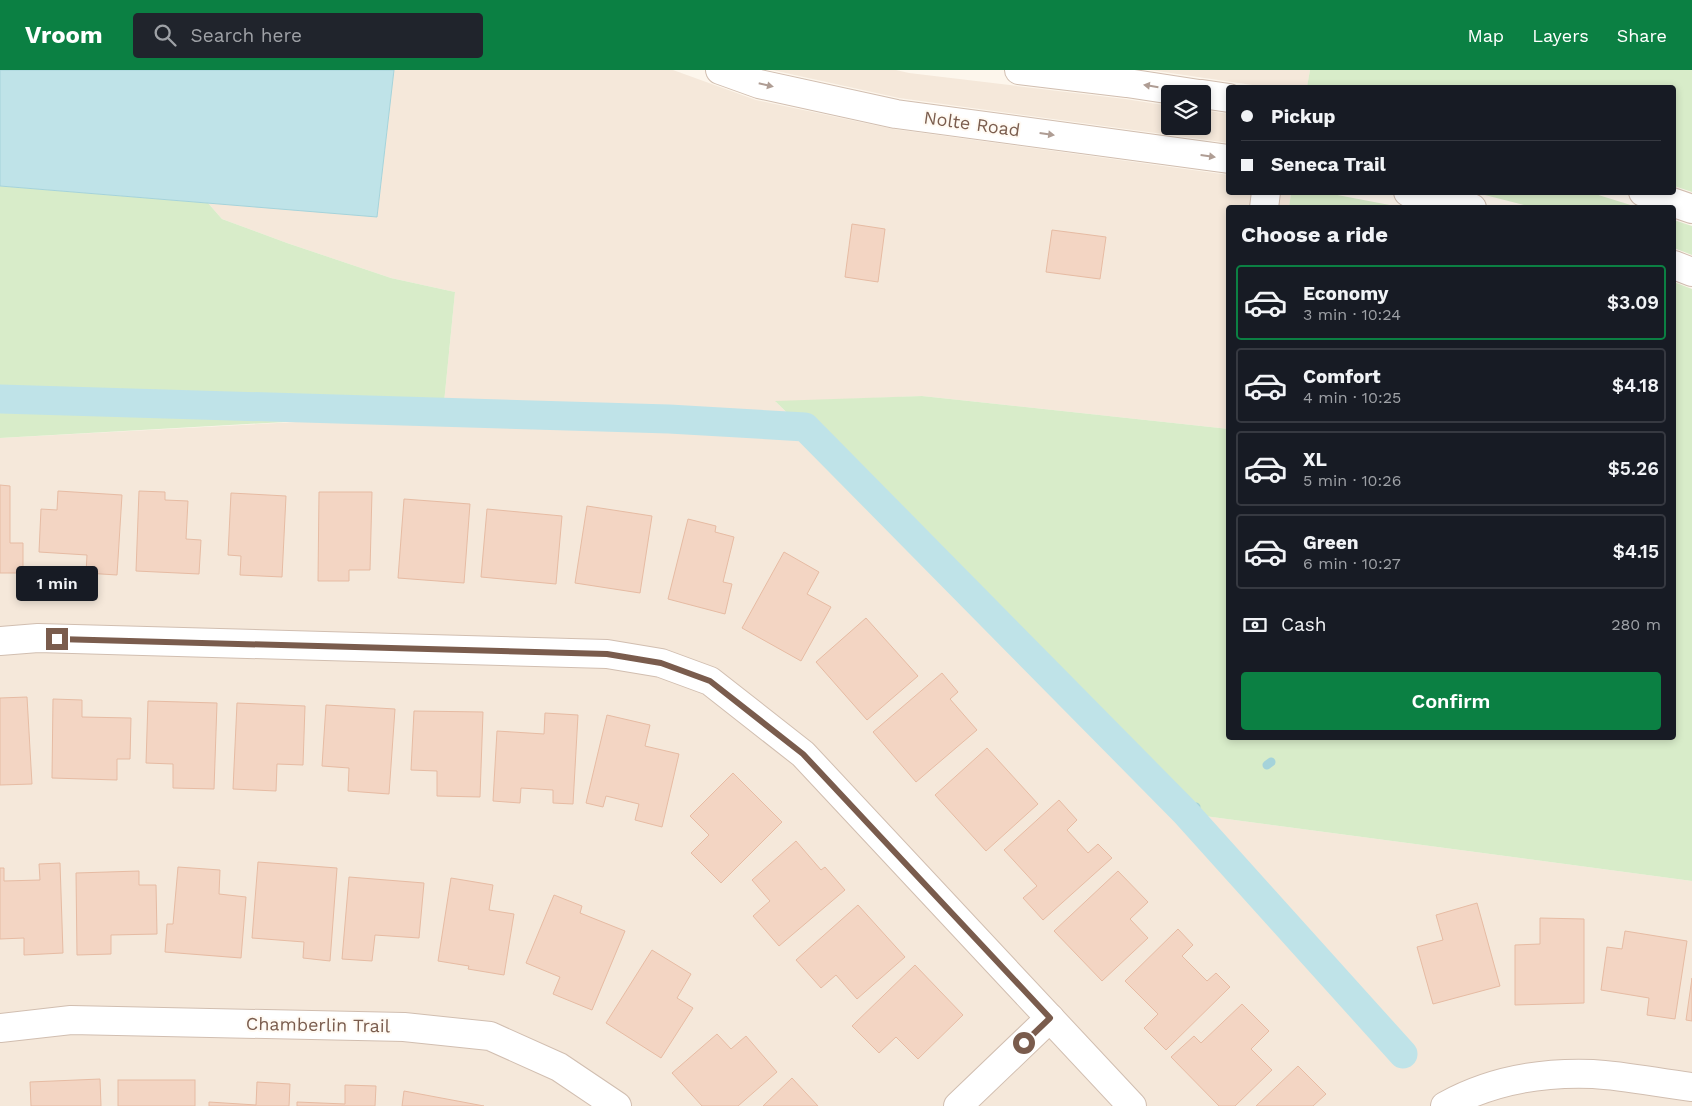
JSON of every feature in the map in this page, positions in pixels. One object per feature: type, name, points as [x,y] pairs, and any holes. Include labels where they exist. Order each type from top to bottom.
[{"type":"street","name":"Nolte Road","points":[[720,70],[759,84],[896,114],[1226,159]]},
{"type":"street","points":[[1019,70],[1161,88]]},
{"type":"street","points":[[1211,95],[1226,98]]},
{"type":"street","points":[[1420,195],[1460,205]]},
{"type":"street","points":[[1652,195],[1692,209]]},
{"type":"street","points":[[1676,266],[1692,272]]},
{"type":"street","points":[[0,640],[38,638],[597,654],[661,663],[710,681],[803,754],[1132,1106]]},
{"type":"street","points":[[958,1106],[1050,1018]]},
{"type":"street","name":"Chamberlin Trail","points":[[0,1028],[71,1020],[404,1027],[490,1036],[560,1068],[617,1106]]},
{"type":"street","points":[[1445,1106],[1482,1088],[1534,1076],[1593,1074],[1692,1087]]},
{"type":"shaded area","points":[[394,70],[673,70],[756,100],[893,129],[1226,175],[1226,195],[1291,195],[1289,205],[1226,205],[1226,429],[922,396],[776,402],[1197,815],[1692,881],[1692,1106],[0,1106],[0,438],[444,414],[455,292],[391,278],[287,243],[222,219],[208,203],[377,217]]},
{"type":"shaded area","points":[[772,70],[896,70],[1161,105],[1161,134],[899,98]]},
{"type":"shaded area","points":[[1150,70],[1310,70],[1308,85],[1252,85]]},
{"type":"shaded area","points":[[1211,111],[1226,114],[1226,143],[1170,135],[1211,135]]},
{"type":"green space","points":[[1310,70],[1692,70],[1692,192],[1676,187],[1676,85],[1307,85]]},
{"type":"green space","points":[[0,186],[208,203],[222,219],[287,243],[391,278],[455,292],[443,413],[445,413],[0,438]]},
{"type":"green space","points":[[1291,195],[1337,195],[1390,205],[1289,205]]},
{"type":"green space","points":[[1485,195],[1598,195],[1631,205],[1524,205]]},
{"type":"green space","points":[[1676,221],[1692,226],[1692,255],[1676,249]]},
{"type":"green space","points":[[1676,283],[1692,289],[1692,881],[1197,815],[775,401],[922,396],[1226,429],[1226,740],[1676,740]]},
{"type":"water","points":[[0,70],[394,70],[377,217],[0,186]]},
{"type":"building","points":[[852,224],[885,229],[878,282],[845,277]]},
{"type":"building","points":[[1052,230],[1106,237],[1100,279],[1046,272]]},
{"type":"building","points":[[0,485],[10,486],[10,543],[23,543],[23,573],[0,573]]},
{"type":"building","points":[[58,491],[122,495],[117,575],[86,573],[87,555],[39,552],[41,509],[57,510]]},
{"type":"building","points":[[139,491],[165,492],[165,500],[188,501],[186,539],[201,540],[199,574],[136,571]]},
{"type":"building","points":[[319,492],[372,492],[370,570],[349,570],[349,581],[318,581]]},
{"type":"building","points":[[231,493],[286,496],[282,577],[240,575],[241,556],[228,555]]},
{"type":"building","points":[[404,499],[470,504],[464,583],[398,578]]},
{"type":"building","points":[[587,506],[652,516],[640,593],[575,583]]},
{"type":"building","points":[[487,509],[562,516],[556,584],[481,577]]},
{"type":"building","points":[[688,519],[716,526],[715,532],[734,537],[723,582],[732,584],[725,614],[668,599]]},
{"type":"building","points":[[784,552],[819,572],[807,594],[831,607],[801,661],[742,628]]},
{"type":"building","points":[[866,618],[918,676],[867,720],[816,662]]},
{"type":"building","points":[[942,673],[958,692],[950,699],[977,730],[916,782],[873,732]]},
{"type":"building","points":[[27,697],[32,784],[0,785],[0,698]]},
{"type":"building","points":[[53,699],[82,700],[82,717],[131,718],[130,759],[117,759],[117,780],[52,778]]},
{"type":"building","points":[[148,701],[217,703],[214,789],[173,788],[173,764],[146,763]]},
{"type":"building","points":[[237,703],[305,706],[303,765],[277,764],[276,791],[233,789]]},
{"type":"building","points":[[326,705],[395,709],[389,794],[348,791],[349,768],[322,766]]},
{"type":"building","points":[[414,711],[483,712],[480,797],[437,796],[437,771],[411,770]]},
{"type":"building","points":[[545,713],[578,715],[573,804],[553,803],[553,790],[521,788],[520,803],[493,801],[497,731],[544,734]]},
{"type":"building","points":[[607,715],[650,725],[645,746],[679,754],[662,827],[635,820],[639,804],[606,796],[603,807],[586,803]]},
{"type":"building","points":[[987,748],[1038,804],[986,851],[935,795]]},
{"type":"building","points":[[733,773],[782,822],[721,883],[691,853],[709,835],[690,816]]},
{"type":"building","points":[[1059,800],[1077,820],[1067,830],[1088,853],[1098,844],[1112,858],[1043,920],[1023,898],[1037,886],[1004,850]]},
{"type":"building","points":[[796,841],[821,870],[825,867],[845,890],[779,946],[753,916],[770,901],[752,880]]},
{"type":"building","points":[[258,862],[337,868],[330,961],[303,958],[304,942],[252,938]]},
{"type":"building","points":[[60,863],[63,953],[24,955],[24,938],[0,939],[0,868],[4,868],[4,881],[40,880],[39,864]]},
{"type":"building","points":[[178,867],[220,870],[219,894],[246,897],[241,958],[165,952],[167,924],[173,924]]},
{"type":"building","points":[[139,871],[139,885],[156,885],[157,934],[111,935],[111,954],[77,955],[76,873]]},
{"type":"building","points":[[1118,871],[1148,902],[1130,919],[1148,938],[1102,981],[1054,931]]},
{"type":"building","points":[[349,877],[424,883],[419,938],[375,935],[372,961],[342,959]]},
{"type":"building","points":[[451,878],[493,885],[489,910],[514,914],[504,975],[468,969],[469,966],[438,961]]},
{"type":"building","points":[[554,895],[582,906],[580,913],[625,931],[592,1010],[553,994],[560,977],[526,963]]},
{"type":"building","points":[[1477,903],[1500,986],[1433,1004],[1417,947],[1443,940],[1436,915]]},
{"type":"building","points":[[858,905],[905,957],[857,999],[836,975],[821,988],[796,960]]},
{"type":"building","points":[[1540,918],[1584,919],[1584,1003],[1515,1005],[1515,945],[1540,944]]},
{"type":"building","points":[[1178,929],[1193,945],[1182,956],[1207,981],[1216,973],[1230,987],[1166,1050],[1144,1028],[1158,1014],[1125,981]]},
{"type":"building","points":[[1625,931],[1687,941],[1675,1019],[1647,1015],[1649,998],[1601,990],[1607,947],[1622,949]]},
{"type":"building","points":[[652,950],[691,974],[677,998],[693,1008],[661,1058],[606,1023]]},
{"type":"building","points":[[915,965],[963,1015],[918,1059],[896,1037],[879,1053],[852,1026]]},
{"type":"building","points":[[1692,978],[1692,1021],[1686,1020]]},
{"type":"building","points":[[1242,1004],[1269,1031],[1251,1049],[1272,1070],[1235,1106],[1219,1106],[1171,1057],[1194,1036],[1201,1043]]},
{"type":"building","points":[[717,1034],[731,1049],[746,1036],[777,1072],[738,1106],[702,1106],[672,1073]]},
{"type":"building","points":[[1298,1066],[1326,1094],[1313,1106],[1256,1106]]},
{"type":"building","points":[[792,1078],[818,1106],[763,1106]]},
{"type":"building","points":[[100,1079],[101,1106],[31,1106],[30,1082]]},
{"type":"building","points":[[118,1080],[195,1080],[195,1106],[118,1106]]},
{"type":"building","points":[[257,1082],[290,1084],[289,1106],[209,1106],[209,1102],[256,1105]]},
{"type":"building","points":[[345,1085],[376,1086],[375,1106],[297,1106],[297,1102],[345,1104]]},
{"type":"building","points":[[404,1091],[484,1106],[402,1106]]},
{"type":"waterway","points":[[0,399],[669,419],[805,427],[1185,812],[1403,1054]]},
{"type":"waterway","points":[[1267,765],[1271,762]]},
{"type":"waterway","points":[[1185,812],[1196,807]]},
{"type":"route","points":[[57,639],[607,654],[661,663],[710,681],[803,754],[1050,1018],[1024,1043]]}]
